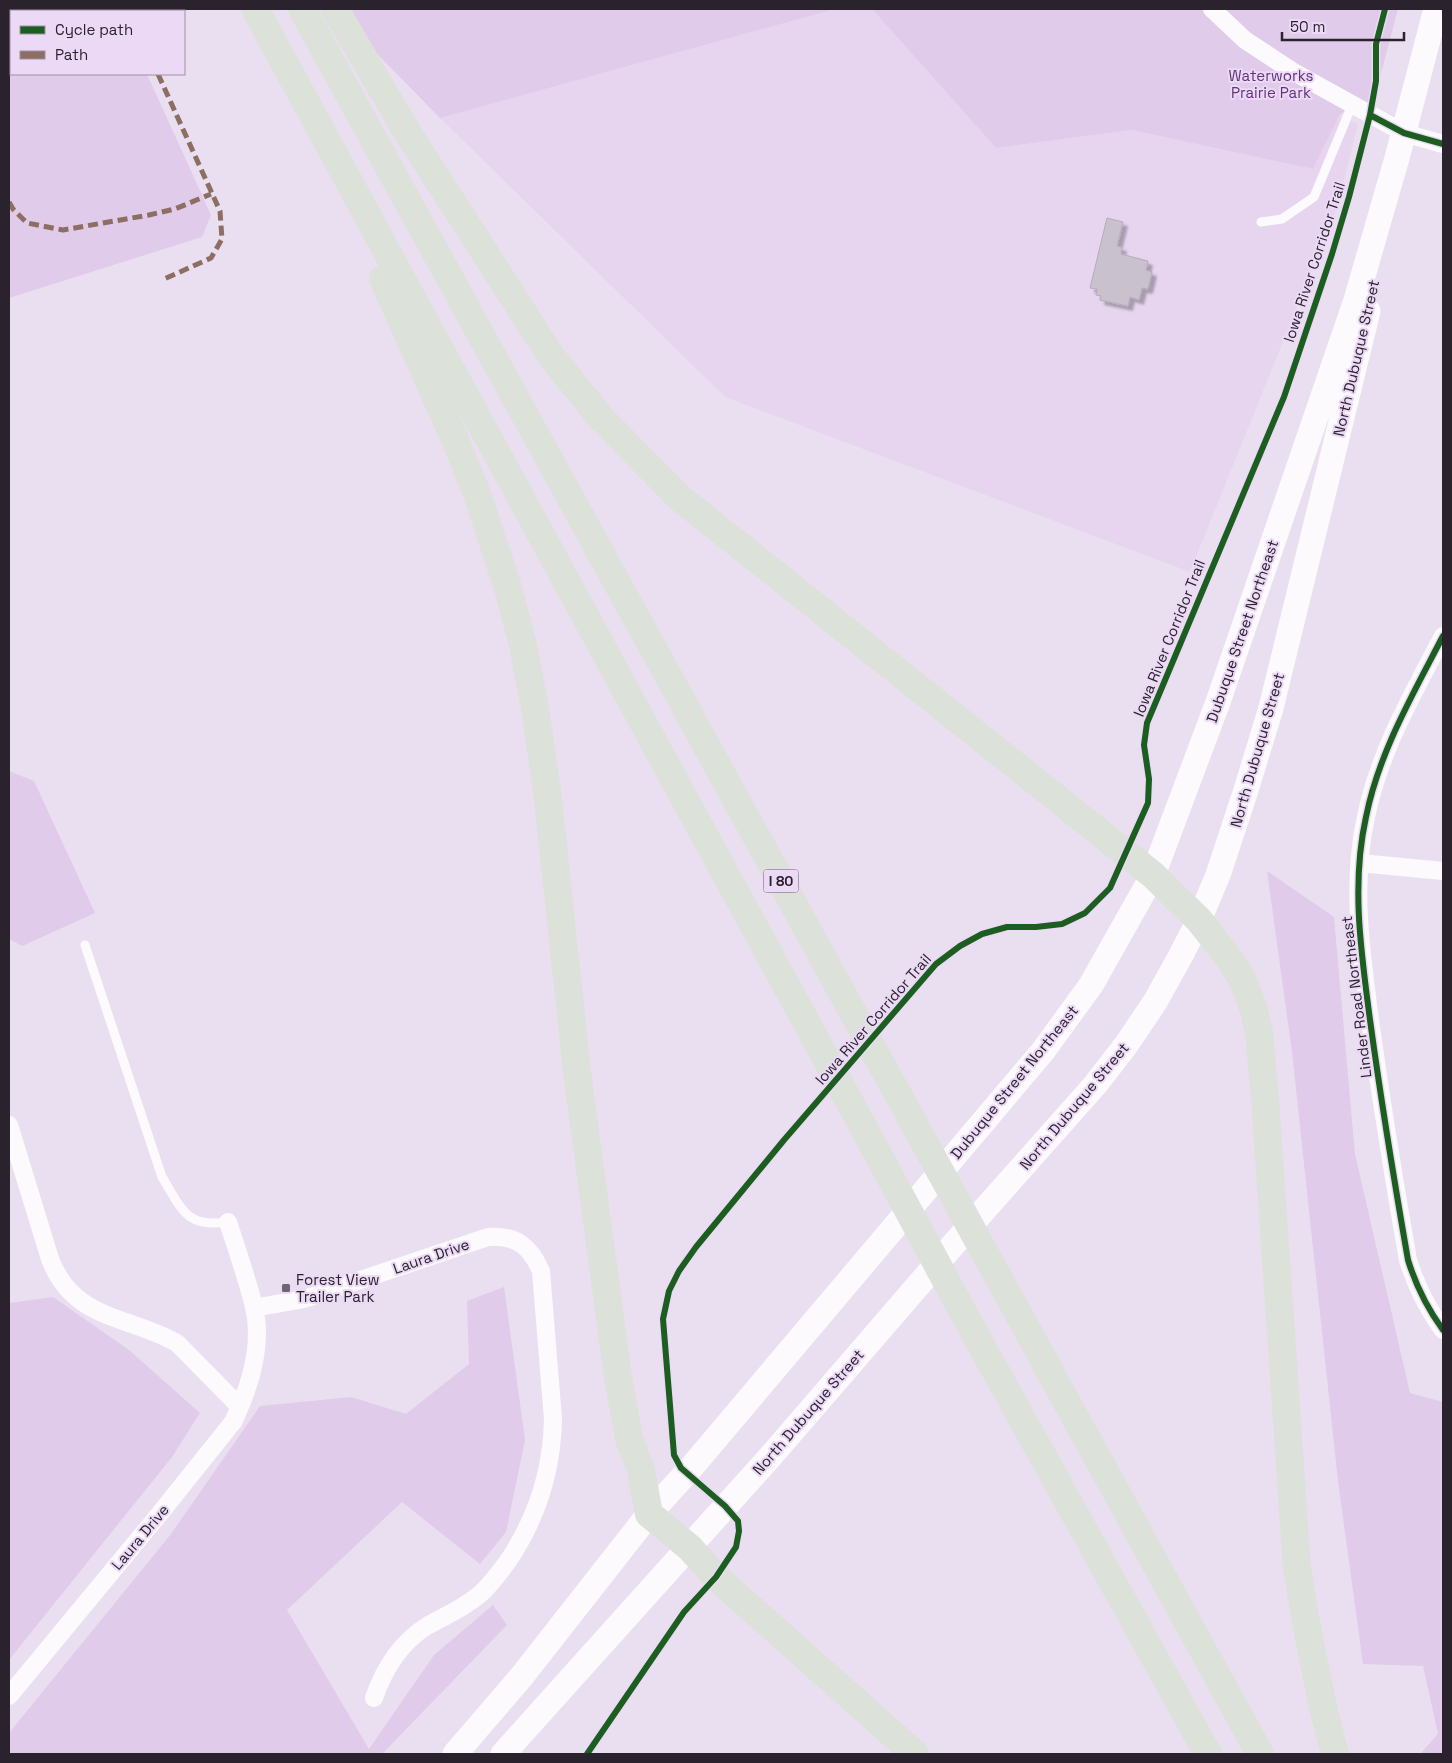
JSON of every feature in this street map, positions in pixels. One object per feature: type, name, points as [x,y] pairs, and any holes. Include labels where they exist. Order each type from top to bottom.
[{"type":"highway","points":[[255,9],[965,1316],[1208,1754]]},
{"type":"highway","name":"I 80","points":[[302,9],[1260,1754]]},
{"type":"highway","points":[[335,9],[404,127],[550,356],[601,418],[680,498],[1153,875],[1199,920],[1242,978],[1253,1007],[1259,1032],[1297,1568],[1308,1641],[1324,1713],[1336,1754]]},
{"type":"highway","points":[[268,33],[365,238],[454,436],[487,522],[508,588],[523,645],[536,714],[548,799],[577,1072],[618,1377],[628,1439],[641,1470],[649,1514],[690,1548],[716,1577],[915,1754]]},
{"type":"main road","name":"Dubuque Street Northeast","points":[[649,1514],[690,1469],[1043,1051],[1091,985],[1153,875],[1218,702],[1356,300],[1404,133],[1436,9]]},
{"type":"main road","name":"North Dubuque Street","points":[[502,1754],[583,1663],[690,1548],[1095,1085],[1126,1045],[1155,1002],[1199,920],[1218,875],[1271,708],[1370,301],[1397,158]]},
{"type":"main road","points":[[455,1754],[522,1676],[649,1514]]},
{"type":"street","points":[[1212,9],[1245,40],[1292,72],[1404,133],[1443,144]]},
{"type":"street","name":"Linder Road Northeast","points":[[1443,636],[1383,759],[1366,816],[1358,876],[1358,912],[1368,999],[1386,1133],[1408,1260],[1416,1284],[1430,1311],[1443,1330]]},
{"type":"street","points":[[1360,863],[1443,871]]},
{"type":"street","points":[[9,1125],[12,1146],[55,1272],[73,1294],[86,1305],[105,1316],[135,1325],[177,1343],[240,1407]]},
{"type":"street","points":[[228,1222],[254,1308]]},
{"type":"street","name":"Laura Drive","points":[[9,1696],[233,1422],[249,1385],[255,1356],[254,1308],[304,1298],[488,1237],[500,1236],[514,1240],[526,1247],[535,1258],[541,1272],[553,1419],[548,1473],[540,1500],[516,1549],[495,1578],[480,1595],[458,1611],[428,1626],[404,1644],[380,1679],[374,1698]]},
{"type":"lane","points":[[1261,222],[1282,219],[1314,197],[1352,105]]},
{"type":"lane","points":[[85,946],[162,1177],[183,1209],[194,1220],[211,1224],[228,1222]]},
{"type":"shaded area","points":[[835,9],[872,9],[996,148],[1132,130],[1313,169],[1339,116],[1358,124],[1337,208],[1190,572],[725,397],[440,118]]},
{"type":"green space","points":[[9,9],[117,9],[10,10],[10,75],[147,75],[211,215],[202,237],[9,298]]},
{"type":"green space","points":[[336,9],[835,9],[440,118],[340,16]]},
{"type":"green space","name":"Waterworks Prairie Park","points":[[872,9],[1398,9],[1370,115],[1352,105],[1339,116],[1313,169],[1132,130],[996,148]]},
{"type":"green space","points":[[9,771],[34,781],[95,913],[22,946],[9,939]]},
{"type":"green space","points":[[1267,871],[1334,917],[1355,1154],[1410,1393],[1443,1402],[1443,1754],[1420,1754],[1438,1734],[1423,1666],[1363,1664],[1338,1481],[1292,1052]]},
{"type":"green space","points":[[504,1287],[525,1440],[506,1532],[480,1564],[402,1502],[287,1610],[369,1749],[434,1655],[493,1605],[507,1625],[382,1754],[9,1754],[9,1733],[171,1534],[260,1406],[351,1397],[406,1414],[469,1364],[467,1301]]},
{"type":"green space","points":[[53,1297],[129,1350],[200,1413],[172,1457],[9,1660],[9,1303]]},
{"type":"building","points":[[1107,218],[1123,222],[1117,246],[1122,247],[1121,254],[1148,261],[1146,270],[1152,272],[1148,289],[1142,288],[1139,300],[1130,297],[1128,306],[1100,300],[1101,296],[1096,295],[1097,289],[1090,288]]},
{"type":"marked path","points":[[158,75],[220,211],[222,239],[211,258],[162,280]]},
{"type":"marked path","points":[[9,202],[13,209],[27,223],[63,230],[175,209],[211,194]]},
{"type":"cycle path","name":"Iowa River Corridor Trail","points":[[587,1754],[684,1612],[716,1577],[736,1547],[739,1531],[738,1521],[725,1506],[681,1468],[674,1455],[663,1319],[669,1291],[679,1271],[696,1247],[784,1140],[936,964],[960,946],[982,934],[1007,927],[1036,927],[1062,924],[1085,913],[1110,888],[1148,803],[1149,779],[1144,745],[1147,723],[1284,397],[1332,254],[1370,115],[1376,81],[1376,44],[1385,9]]},
{"type":"cycle path","points":[[1370,115],[1404,133],[1443,144]]},
{"type":"cycle path","points":[[1443,636],[1398,724],[1379,769],[1361,842],[1358,893],[1363,969],[1408,1260],[1422,1296],[1443,1330]]},
{"type":"place","name":"Forest View Trailer Park","points":[[286,1288]]}]
